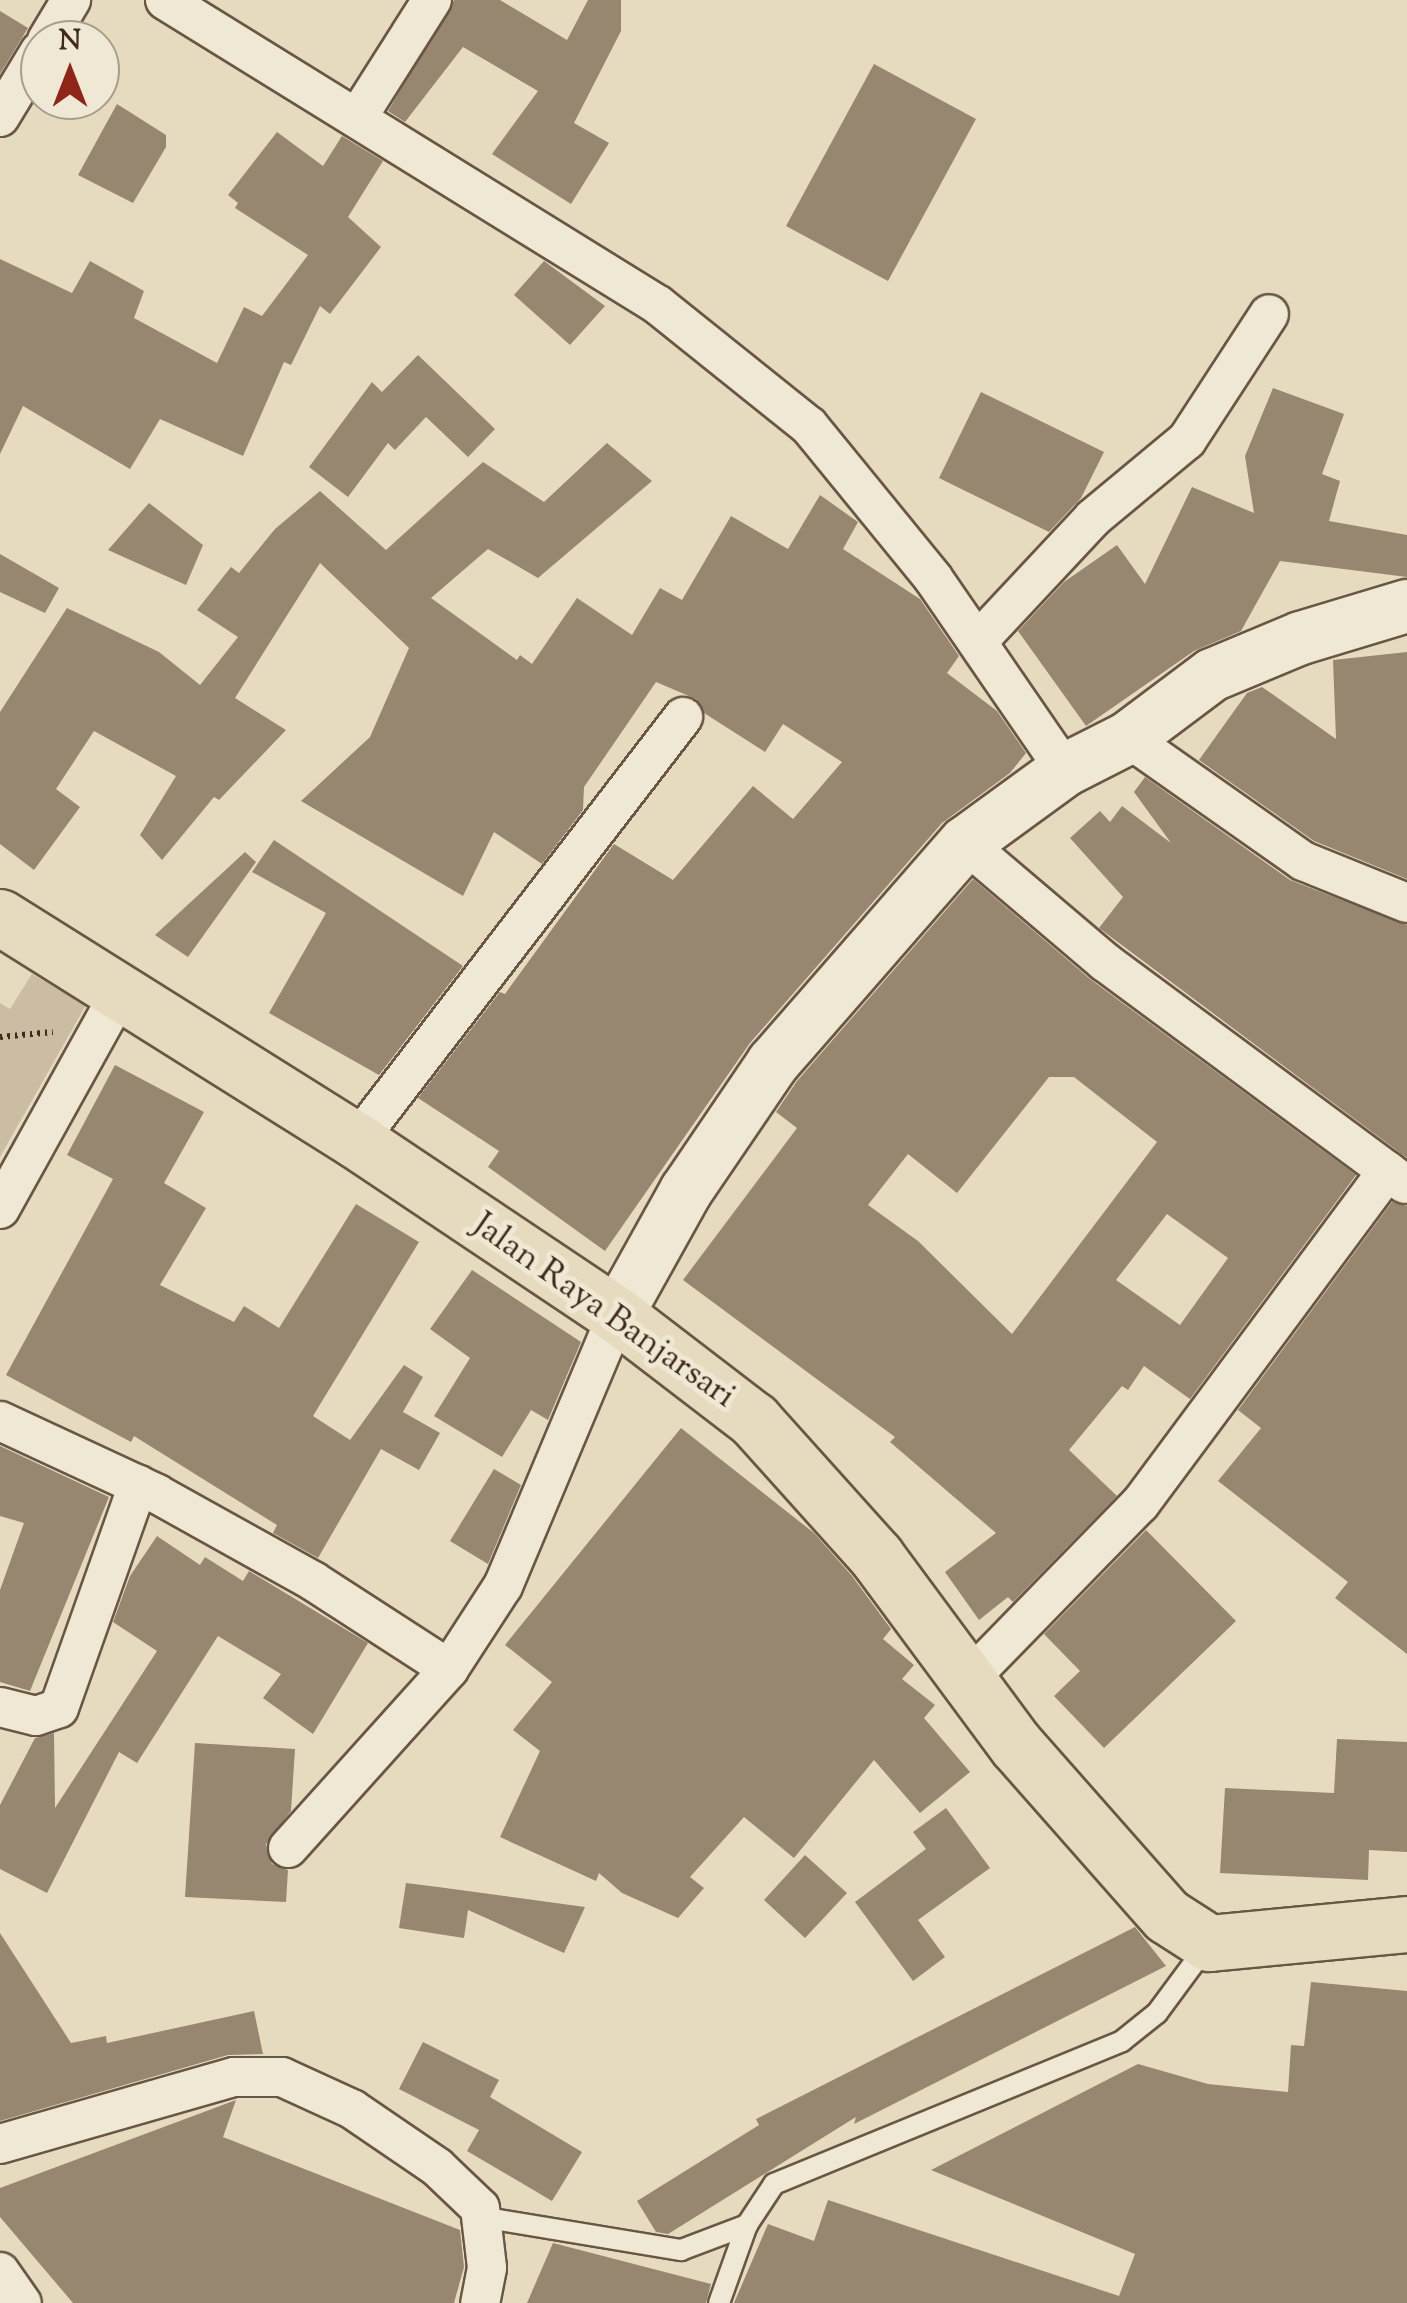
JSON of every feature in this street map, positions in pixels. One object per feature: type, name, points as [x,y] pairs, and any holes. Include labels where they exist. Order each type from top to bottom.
[{"type":"highway","name":"Jalan Raya Banjarsari","points":[[0,917],[109,1013],[357,1141],[697,1372],[793,1461],[876,1556],[968,1680],[1136,1886],[1167,1916],[1209,1943]]},
{"type":"highway","points":[[1209,1943],[1407,1924]]},
{"type":"street","points":[[165,0],[359,115],[658,306],[809,426],[978,640],[1065,770]]},
{"type":"street","points":[[359,115],[432,0]]},
{"type":"street","points":[[0,117],[20,84]]},
{"type":"street","points":[[978,640],[1093,518],[1186,440],[1269,314]]},
{"type":"street","points":[[288,1848],[449,1668],[524,1544],[617,1315],[686,1190],[773,1063],[964,842],[1065,770],[1128,738],[1212,674],[1300,638],[1407,606]]},
{"type":"street","points":[[357,1141],[683,717]]},
{"type":"street","points":[[1128,738],[1302,861],[1407,904]]},
{"type":"street","points":[[964,842],[1121,974],[1397,1178],[1140,1504],[968,1680]]},
{"type":"street","points":[[0,1208],[109,1013]]},
{"type":"street","points":[[0,1421],[138,1485],[313,1581],[449,1668]]},
{"type":"street","points":[[0,1707],[36,1716],[59,1708],[138,1485]]},
{"type":"street","points":[[0,2144],[234,2077],[282,2077],[352,2109],[437,2166],[480,2208],[487,2268],[480,2303]]},
{"type":"street","points":[[0,2272],[22,2303]]},
{"type":"lane","points":[[719,2303],[747,2225],[774,2184],[800,2168],[1004,2094],[1131,2035],[1157,2013],[1209,1943]]},
{"type":"lane","points":[[481,2217],[681,2250],[747,2225]]},
{"type":"path","points":[[0,1037],[109,1013]]},
{"type":"shaded area","points":[[32,974],[86,1005],[0,1157],[0,1003],[10,1009]]},
{"type":"building","points":[[454,0],[500,0],[567,40],[588,0],[621,0],[621,31],[574,123],[609,143],[571,204],[492,154],[538,91],[463,47],[405,122],[388,111]]},
{"type":"building","points":[[0,11],[20,23],[20,41],[0,74]]},
{"type":"building","points":[[874,64],[976,119],[888,281],[786,226]]},
{"type":"building","points":[[120,106],[166,135],[166,147],[133,203],[78,175],[108,120],[120,120]]},
{"type":"building","points":[[277,132],[323,166],[342,136],[383,161],[348,217],[381,247],[330,314],[320,306],[291,365],[284,362],[243,456],[160,419],[130,469],[23,406],[0,454],[0,259],[72,293],[90,261],[144,291],[134,318],[217,363],[244,307],[262,316],[308,255],[235,208],[238,203],[228,195]]},
{"type":"building","points":[[544,261],[605,306],[570,345],[514,295]]},
{"type":"building","points":[[418,355],[495,429],[468,457],[426,417],[395,450],[388,443],[348,497],[309,467],[372,382],[382,392]]},
{"type":"building","points":[[1273,388],[1344,414],[1322,474],[1340,481],[1329,521],[1407,535],[1407,577],[1280,561],[1241,631],[1194,651],[1086,726],[1018,631],[1064,582],[1117,545],[1145,584],[1192,487],[1254,513],[1245,456]]},
{"type":"building","points":[[981,392],[1104,452],[1081,498],[1049,532],[939,478]]},
{"type":"building","points":[[607,443],[652,481],[538,578],[488,549],[431,598],[517,660],[520,655],[532,664],[577,598],[632,635],[660,588],[682,600],[731,516],[788,549],[820,495],[858,522],[843,549],[920,599],[959,656],[947,673],[997,711],[1026,753],[1010,773],[942,823],[750,1043],[605,1251],[488,1167],[499,1151],[418,1098],[500,992],[505,994],[614,844],[673,880],[753,786],[793,819],[842,762],[783,724],[765,752],[704,713],[696,699],[656,682],[584,787],[583,810],[542,864],[494,832],[463,896],[301,801],[370,737],[409,648],[320,563],[235,698],[286,730],[219,800],[214,797],[162,860],[140,835],[176,776],[94,731],[56,789],[80,807],[34,870],[0,844],[0,712],[67,608],[159,652],[200,685],[238,637],[197,610],[231,567],[239,573],[275,529],[320,491],[386,550],[483,462],[544,502]]},
{"type":"building","points":[[149,503],[203,545],[186,585],[108,550]]},
{"type":"building","points":[[0,554],[59,588],[45,613],[0,592]]},
{"type":"building","points":[[1407,652],[1407,879],[1314,841],[1199,760],[1247,693],[1262,687],[1336,739],[1333,660]]},
{"type":"building","points":[[1145,777],[1290,880],[1407,925],[1407,1158],[1099,928],[1123,897],[1070,838],[1100,811],[1110,822],[1122,806],[1171,843],[1134,792]]},
{"type":"building","points":[[274,840],[463,966],[379,1075],[269,1013],[326,913],[252,872]]},
{"type":"building","points":[[245,852],[256,862],[188,957],[155,935]]},
{"type":"building","points":[[973,879],[1090,979],[1356,1175],[1190,1399],[1144,1366],[1128,1390],[1122,1386],[1069,1450],[1117,1496],[1013,1602],[1008,1597],[979,1620],[945,1572],[996,1533],[890,1442],[895,1437],[683,1280],[797,1128],[776,1112],[797,1081]],"holes":[[[1049,1077],[1074,1077],[1157,1142],[1012,1334],[918,1241],[868,1205],[908,1154],[957,1193]],[[1167,1214],[1228,1258],[1180,1325],[1116,1280]]]},
{"type":"building","points":[[115,1065],[204,1112],[164,1183],[206,1208],[160,1285],[234,1322],[244,1306],[279,1328],[356,1204],[419,1242],[313,1416],[350,1440],[404,1365],[423,1377],[400,1417],[403,1412],[440,1433],[419,1470],[381,1449],[318,1558],[273,1533],[277,1525],[134,1436],[131,1442],[6,1375],[113,1179],[67,1155]]},
{"type":"building","points":[[1392,1202],[1407,1206],[1407,1654],[1335,1598],[1348,1582],[1218,1481],[1261,1428],[1238,1410]]},
{"type":"building","points":[[472,1270],[581,1342],[548,1420],[531,1410],[502,1457],[434,1416],[470,1358],[430,1329]]},
{"type":"building","points":[[681,1428],[814,1533],[852,1576],[891,1629],[883,1639],[914,1665],[902,1679],[935,1705],[924,1718],[970,1772],[920,1813],[874,1760],[794,1858],[744,1817],[690,1877],[704,1888],[678,1918],[622,1893],[599,1873],[596,1881],[500,1837],[540,1751],[513,1730],[552,1682],[505,1645]]},
{"type":"building","points":[[0,1446],[109,1497],[30,1691],[0,1682],[0,1590],[24,1523],[0,1516]]},
{"type":"building","points":[[494,1469],[521,1485],[488,1564],[450,1541]]},
{"type":"building","points":[[1146,1530],[1236,1621],[1104,1748],[1054,1696],[1080,1671],[1044,1634]]},
{"type":"building","points":[[157,1536],[200,1565],[205,1557],[243,1581],[249,1571],[368,1643],[313,1734],[263,1698],[281,1674],[218,1636],[137,1763],[119,1752],[47,1893],[0,1869],[0,1805],[35,1738],[54,1733],[55,1808],[157,1651],[113,1622],[130,1576]]},
{"type":"building","points":[[1337,1739],[1407,1742],[1407,1852],[1369,1850],[1368,1880],[1220,1873],[1225,1788],[1334,1793]]},
{"type":"building","points":[[195,1743],[295,1749],[291,1811],[266,1844],[272,1864],[288,1870],[286,1902],[185,1897]]},
{"type":"building","points":[[946,1808],[990,1868],[918,1920],[945,1957],[913,1981],[855,1902],[926,1849],[913,1832]]},
{"type":"building","points":[[805,1855],[847,1893],[805,1938],[764,1900]]},
{"type":"building","points":[[406,1883],[585,1907],[564,1953],[468,1910],[464,1938],[399,1928]]},
{"type":"building","points":[[1135,1927],[1166,1966],[854,2124],[856,2117],[668,2234],[656,2232],[637,2201],[759,2125],[756,2119]]},
{"type":"building","points":[[0,1933],[71,2043],[106,2036],[107,2043],[254,2011],[263,2054],[228,2055],[0,2121]]},
{"type":"building","points":[[1311,1982],[1407,1991],[1407,2303],[734,2303],[768,2224],[814,2241],[828,2200],[1119,2296],[1135,2254],[931,2170],[1138,2064],[1208,2084],[1288,2092],[1291,2045],[1304,2046]]},
{"type":"building","points":[[423,2042],[499,2080],[490,2097],[582,2152],[552,2201],[467,2151],[479,2130],[399,2089]]},
{"type":"building","points":[[236,2100],[223,2137],[460,2230],[464,2267],[454,2303],[73,2303],[0,2217],[0,2188]]},
{"type":"building","points":[[553,2243],[711,2284],[706,2303],[527,2303]]}]
